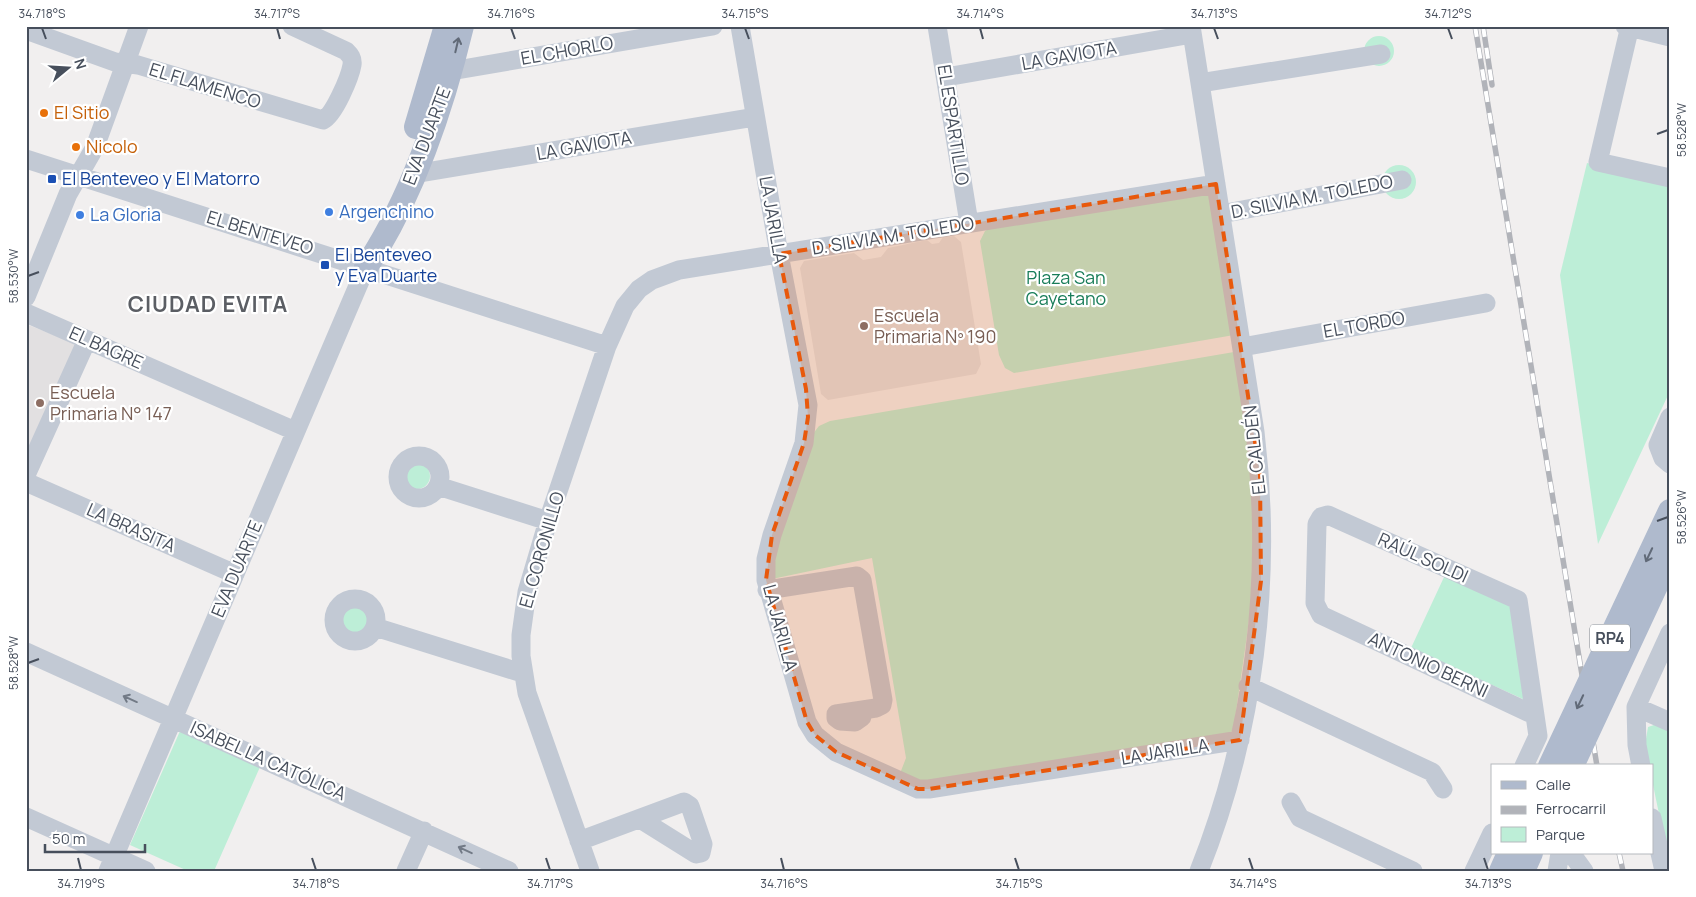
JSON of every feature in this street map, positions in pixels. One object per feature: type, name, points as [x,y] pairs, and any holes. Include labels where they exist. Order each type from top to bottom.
[{"type":"main road","name":"EVA DUARTE","points":[[366,267],[375,228],[416,126],[446,26]]},
{"type":"main road","name":"EVA DUARTE","points":[[366,267],[386,236],[414,174],[451,71],[462,26]]},
{"type":"main road","name":"RP4","points":[[1551,764],[1670,511]]},
{"type":"main road","name":"RP4","points":[[1573,764],[1670,556]]},
{"type":"main road","points":[[1501,871],[1509,854]]},
{"type":"main road","points":[[1523,871],[1531,854]]},
{"type":"street","points":[[26,297],[68,194],[95,147],[139,26]]},
{"type":"street","name":"EL FLAMENCO","points":[[26,30],[115,62],[126,63],[323,120],[333,112],[352,65],[351,56],[346,50],[292,26]]},
{"type":"street","name":"EL CHORLO","points":[[451,71],[712,26]]},
{"type":"street","name":"LA JARILLA","points":[[740,26],[754,118],[806,389],[808,417],[804,443],[768,551],[767,590],[807,722],[815,735],[836,752],[918,789],[938,789],[1240,740]]},
{"type":"street","name":"EL ESPARTILLO","points":[[937,26],[969,223]]},
{"type":"street","points":[[1670,36],[1629,27],[1598,162],[1670,178]]},
{"type":"street","name":"LA GAVIOTA","points":[[946,77],[1191,30]]},
{"type":"street","name":"EL CALDÉN","points":[[1191,30],[1242,347],[1260,475],[1262,526],[1260,589],[1240,740],[1226,791],[1199,871]]},
{"type":"street","points":[[1200,83],[1381,54]]},
{"type":"street","name":"LA GAVIOTA","points":[[414,174],[754,118]]},
{"type":"street","name":"EL BENTEVEO","points":[[26,159],[607,346]]},
{"type":"street","name":"D. SILVIA M. TOLEDO","points":[[1221,214],[1402,180]]},
{"type":"street","name":"D. SILVIA M. TOLEDO","points":[[607,346],[625,306],[639,289],[652,280],[679,270],[1216,184]]},
{"type":"street","name":"EVA DUARTE","points":[[111,864],[366,267]]},
{"type":"street","name":"EL TORDO","points":[[1242,347],[1486,303]]},
{"type":"street","name":"EL BAGRE","points":[[26,313],[295,431]]},
{"type":"street","points":[[26,475],[87,340]]},
{"type":"street","name":"EL CORONILLO","points":[[589,870],[527,693],[522,673],[521,635],[524,610],[548,521],[607,346]]},
{"type":"street","points":[[1670,418],[1658,444],[1663,458],[1670,464]]},
{"type":"street","name":"LA BRASITA","points":[[26,482],[235,574]]},
{"type":"street","points":[[438,486],[548,521]]},
{"type":"street","name":"RAÚL SOLDI","points":[[1321,615],[1315,603],[1317,524],[1321,517],[1328,515],[1518,600],[1534,715]]},
{"type":"street","points":[[767,590],[857,576],[862,580],[883,700],[882,705],[863,710]]},
{"type":"street","name":"ANTONIO BERNI","points":[[1321,615],[1534,715]]},
{"type":"street","points":[[375,627],[522,673]]},
{"type":"street","points":[[1641,764],[1637,745],[1636,706],[1670,633]]},
{"type":"street","name":"ISABEL LA CATÓLICA","points":[[26,652],[509,871]]},
{"type":"street","points":[[1248,686],[1432,772],[1443,788]]},
{"type":"street","points":[[1636,706],[1670,722]]},
{"type":"street","points":[[1525,764],[1538,736],[1534,715]]},
{"type":"street","points":[[1291,802],[1300,818],[1413,871]]},
{"type":"street","points":[[26,817],[111,864],[146,871]]},
{"type":"street","points":[[579,840],[640,819]]},
{"type":"street","points":[[1654,827],[1664,871]]},
{"type":"street","points":[[406,871],[424,831]]},
{"type":"street","points":[[1474,871],[1491,835]]},
{"type":"street","points":[[1557,871],[1560,854]]},
{"type":"street","points":[[1572,854],[1584,871]]},
{"type":"highlighted area","points":[[1216,184],[1260,475],[1261,581],[1240,740],[929,789],[918,789],[836,752],[815,735],[807,722],[766,580],[772,535],[804,443],[808,417],[806,389],[779,254]]},
{"type":"shaded area","name":"Escuela Primaria Nº 190","points":[[954,236],[961,242],[981,364],[976,374],[828,400],[821,394],[800,268],[804,261],[854,253],[863,260],[881,257],[888,248],[927,240],[932,244],[939,243],[943,237]]},
{"type":"shaded area","name":"Escuela Primaria N° 147","points":[[26,324],[79,345],[26,460]]},
{"type":"green space","points":[[1379,36],[1390,40],[1394,51],[1390,62],[1379,66],[1368,62],[1364,51],[1368,40]]},
{"type":"green space","points":[[1587,163],[1670,182],[1670,391],[1598,544],[1560,275]]},
{"type":"green space","points":[[1399,165],[1406,166],[1411,170],[1415,175],[1415,189],[1411,194],[1406,198],[1399,199],[1392,198],[1387,194],[1383,189],[1382,182],[1383,175],[1387,170],[1392,166]]},
{"type":"green space","name":"Plaza San Cayetano","points":[[1207,192],[1211,198],[1234,335],[1014,373],[1005,368],[999,355],[980,241],[985,231],[996,225]]},
{"type":"green space","points":[[1234,352],[1253,476],[1255,539],[1251,602],[1234,727],[1231,733],[931,784],[899,776],[906,758],[872,558],[772,579],[775,547],[812,435],[819,426],[830,421]]},
{"type":"green space","points":[[417,463],[426,467],[430,476],[426,485],[417,489],[408,485],[404,476],[408,467]]},
{"type":"green space","points":[[1445,575],[1511,604],[1525,700],[1411,648]]},
{"type":"green space","points":[[354,605],[364,609],[368,619],[364,629],[354,633],[344,629],[340,619],[344,609]]},
{"type":"green space","points":[[1657,724],[1670,729],[1670,867],[1654,790],[1654,764],[1649,764],[1645,745],[1648,727]]},
{"type":"green space","points":[[180,731],[260,767],[214,871],[188,871],[130,845]]},
{"type":"railway","points":[[1475,26],[1597,764]]},
{"type":"railway","points":[[1483,26],[1492,85]]},
{"type":"railway","points":[[1619,854],[1623,871]]},
{"type":"place","name":"El Sitio","points":[[44,113]]},
{"type":"place","name":"Nicolo","points":[[76,147]]},
{"type":"place","name":"El Benteveo y El Matorro","points":[[52,179]]},
{"type":"place","name":"Argenchino","points":[[329,212]]},
{"type":"place","name":"La Gloria","points":[[80,215]]},
{"type":"place","name":"El Benteveo y Eva Duarte","points":[[325,265]]},
{"type":"place","name":"Escuela Primaria Nº 190","points":[[864,326]]},
{"type":"place","name":"Escuela Primaria N° 147","points":[[40,403]]},
{"type":"district","name":"CIUDAD EVITA","points":[[208,304]]}]
